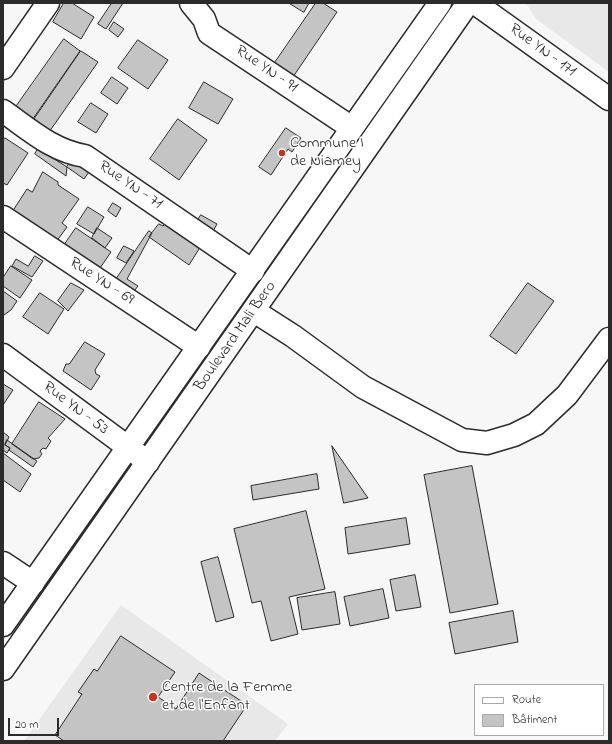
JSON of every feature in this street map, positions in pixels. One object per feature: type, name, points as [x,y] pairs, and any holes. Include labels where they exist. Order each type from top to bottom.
[{"type":"main road","points":[[3,68],[48,3]]},
{"type":"main road","name":"Rue YN - 91","points":[[191,3],[204,19],[209,33],[352,128]]},
{"type":"main road","name":"Boulevard Mali Bero","points":[[3,625],[126,447],[253,271],[440,3]]},
{"type":"main road","name":"Boulevard Mali Bero","points":[[3,670],[468,3]]},
{"type":"main road","name":"Rue YN - 171","points":[[476,3],[609,99]]},
{"type":"main road","name":"Rue YN - 71","points":[[3,111],[49,143],[68,153],[85,156],[253,271]]},
{"type":"main road","name":"Rue YN - 69","points":[[3,217],[199,347]]},
{"type":"main road","points":[[254,311],[292,336],[363,387],[462,440],[487,443],[514,435],[536,424],[567,395],[609,339]]},
{"type":"main road","name":"Rue YN - 53","points":[[3,355],[148,462]]},
{"type":"main road","points":[[3,563],[33,583]]},
{"type":"shaded area","points":[[526,3],[609,3],[609,72],[536,19]]},
{"type":"shaded area","name":"Centre de la Femme et de l'Enfant","points":[[121,605],[288,724],[275,741],[24,741]]},
{"type":"building","points":[[64,3],[72,3],[94,17],[81,39],[53,22]]},
{"type":"building","points":[[112,3],[123,3],[106,29],[98,24]]},
{"type":"building","points":[[289,3],[309,3],[304,12]]},
{"type":"building","points":[[316,3],[323,3],[337,12],[293,77],[274,64]]},
{"type":"building","points":[[114,22],[124,29],[118,37],[109,30]]},
{"type":"building","points":[[64,39],[80,51],[30,123],[13,111]]},
{"type":"building","points":[[138,40],[168,60],[148,89],[118,68]]},
{"type":"building","points":[[81,51],[98,62],[47,135],[31,124]]},
{"type":"building","points":[[112,77],[128,88],[117,104],[101,93]]},
{"type":"building","points":[[204,82],[233,99],[218,124],[189,108]]},
{"type":"building","points":[[91,103],[108,114],[96,133],[78,122]]},
{"type":"building","points":[[178,119],[207,140],[179,180],[150,159]]},
{"type":"building","points":[[286,128],[301,138],[292,152],[288,149],[271,175],[259,167]]},
{"type":"building","points":[[5,138],[28,153],[7,185],[3,183],[3,141]]},
{"type":"building","points":[[38,149],[67,167],[66,176],[35,154]]},
{"type":"building","points":[[74,158],[91,169],[84,179],[67,167]]},
{"type":"building","points":[[43,172],[58,182],[58,185],[79,199],[62,223],[67,227],[56,242],[12,212],[27,189],[32,192]]},
{"type":"building","points":[[113,203],[121,208],[116,217],[108,211]]},
{"type":"building","points":[[88,207],[104,217],[94,234],[77,224]]},
{"type":"building","points":[[201,215],[217,224],[211,235],[195,225]]},
{"type":"building","points":[[159,224],[163,226],[165,224],[204,241],[189,265],[149,237]]},
{"type":"building","points":[[76,228],[111,252],[100,268],[65,244]]},
{"type":"building","points":[[97,228],[112,238],[105,248],[92,238]]},
{"type":"building","points":[[149,231],[152,233],[127,279],[138,286],[132,294],[115,281]]},
{"type":"building","points":[[124,246],[134,251],[126,263],[117,258]]},
{"type":"building","points":[[35,256],[43,261],[32,277],[12,266],[16,259],[28,266]]},
{"type":"building","points":[[11,266],[32,280],[20,298],[3,286],[3,278]]},
{"type":"building","points":[[71,283],[84,290],[68,311],[58,301]]},
{"type":"building","points":[[528,283],[554,301],[516,354],[490,336]]},
{"type":"building","points":[[3,291],[17,301],[11,310],[4,315]]},
{"type":"building","points":[[40,293],[64,309],[48,334],[23,317]]},
{"type":"building","points":[[85,342],[105,354],[95,370],[96,374],[100,376],[91,390],[63,371],[66,364],[69,364]]},
{"type":"building","points":[[3,384],[13,390],[3,405]]},
{"type":"building","points":[[39,402],[65,419],[48,438],[51,441],[46,449],[43,448],[40,451],[42,454],[39,458],[33,459],[12,444]]},
{"type":"building","points":[[3,432],[9,437],[5,445],[10,448],[7,453],[3,450]]},
{"type":"building","points":[[7,440],[37,461],[33,467],[9,450],[10,448],[5,445]]},
{"type":"building","points":[[332,446],[368,498],[344,503]]},
{"type":"building","points":[[3,453],[31,474],[20,492],[3,480]]},
{"type":"building","points":[[472,466],[498,604],[450,613],[424,475]]},
{"type":"building","points":[[317,474],[319,489],[253,500],[251,486]]},
{"type":"building","points":[[306,511],[325,589],[289,597],[298,634],[271,641],[261,601],[252,603],[234,529]]},
{"type":"building","points":[[406,518],[410,544],[348,554],[345,528]]},
{"type":"building","points":[[218,557],[234,617],[216,622],[201,562]]},
{"type":"building","points":[[415,575],[421,607],[396,611],[390,580]]},
{"type":"building","points":[[383,589],[389,618],[350,626],[344,597]]},
{"type":"building","points":[[335,592],[340,624],[302,630],[297,598]]},
{"type":"building","points":[[513,611],[518,642],[455,654],[449,623]]},
{"type":"building","points":[[121,636],[175,672],[158,697],[176,709],[199,673],[247,705],[223,741],[64,741],[55,735],[82,694],[78,692],[94,669],[97,671]]},
{"type":"place","name":"Commune I de Niamey","points":[[282,153]]},
{"type":"place","name":"Centre de la Femme et de l'Enfant","points":[[153,697]]}]
